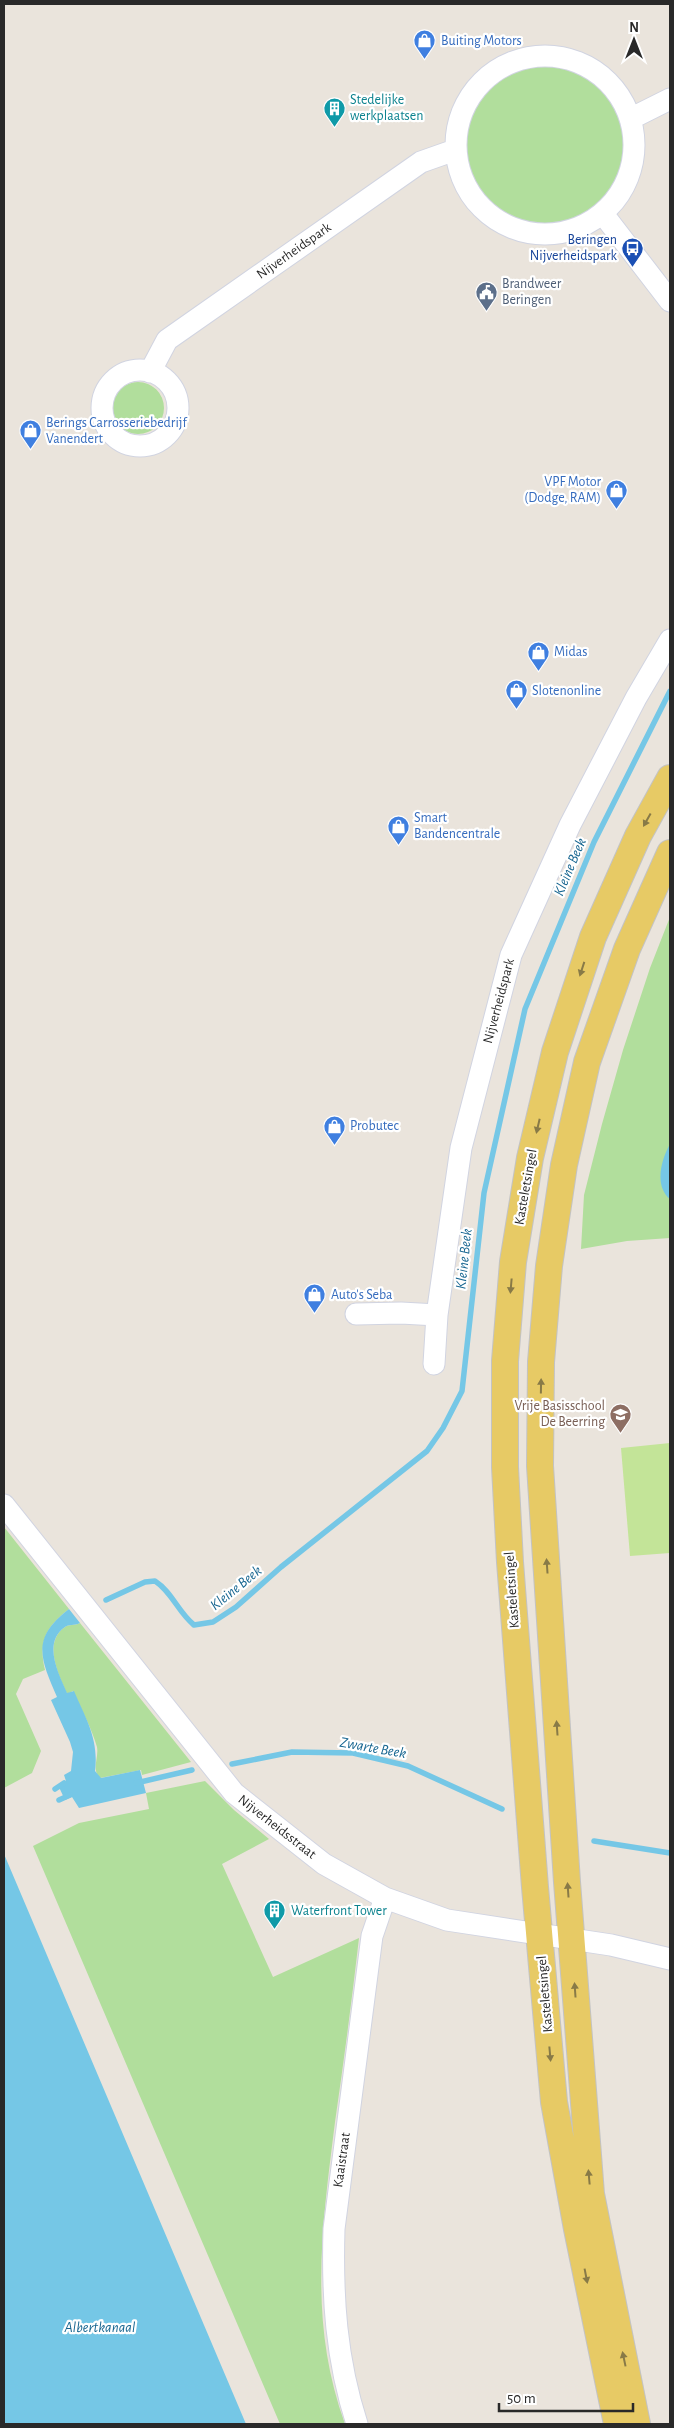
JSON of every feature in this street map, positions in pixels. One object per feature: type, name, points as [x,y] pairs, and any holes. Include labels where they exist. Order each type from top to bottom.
[{"type":"main road","name":"Kasteletsingel","points":[[617,2424],[577,2229],[554,2102],[511,1572],[505,1467],[505,1361],[512,1262],[530,1158],[555,1052],[593,937],[638,836],[670,778]]},
{"type":"main road","points":[[637,2424],[591,2194],[540,1466],[541,1362],[549,1266],[564,1164],[587,1062],[627,949],[670,852]]},
{"type":"street","points":[[539,56],[559,56],[588,67],[604,78],[616,90],[624,102],[630,119],[633,140],[630,172],[616,201],[586,227],[551,235],[533,234],[513,228],[484,211],[474,199],[462,178],[455,150],[460,120],[474,90],[486,76],[503,65],[520,59],[539,56]]},
{"type":"street","points":[[630,119],[670,99]]},
{"type":"street","name":"Nijverheidspark","points":[[150,372],[167,340],[421,162],[455,150]]},
{"type":"street","points":[[603,214],[670,301]]},
{"type":"street","name":"Nijverheidspark","points":[[434,1364],[437,1315],[461,1148],[511,955],[570,825],[636,698],[670,640]]},
{"type":"street","points":[[356,1314],[401,1313],[437,1315]]},
{"type":"street","name":"Nijverheidsstraat","points":[[4,1505],[234,1793],[324,1864],[385,1898],[448,1920],[540,1936],[572,1939],[670,1958]]},
{"type":"street","name":"Kaaistraat","points":[[357,2424],[335,2324],[332,2272],[334,2230],[372,1936],[385,1898]]},
{"type":"green space","points":[[545,64],[576,70],[596,82],[607,93],[619,113],[625,144],[619,175],[607,195],[596,206],[576,218],[545,224],[514,218],[494,206],[483,195],[471,175],[465,144],[471,113],[483,93],[494,82],[514,70]]},
{"type":"green space","points":[[133,382],[143,382],[152,386],[160,394],[164,408],[160,422],[152,430],[143,434],[133,434],[124,430],[116,422],[112,413],[112,403],[116,394],[124,386]]},
{"type":"green space","points":[[670,917],[670,1238],[627,1241],[581,1249],[584,1195],[602,1124],[623,1050],[650,968]]},
{"type":"green space","points":[[670,1443],[670,1553],[630,1556],[621,1448]]},
{"type":"green space","points":[[4,1527],[69,1609],[55,1622],[46,1635],[43,1643],[45,1670],[23,1679],[16,1694],[41,1751],[32,1773],[4,1788]]},
{"type":"green space","points":[[80,1623],[191,1762],[142,1775],[141,1770],[100,1778],[97,1775],[97,1747],[92,1733],[73,1691],[67,1694],[54,1659],[54,1642],[58,1634],[67,1626]]},
{"type":"green space","points":[[205,1781],[234,1810],[269,1839],[222,1864],[273,1977],[359,1938],[326,2199],[321,2274],[326,2348],[333,2386],[345,2424],[280,2424],[33,1846],[79,1823],[149,1809],[146,1793]]},
{"type":"water","points":[[670,1144],[670,1199],[662,1187],[661,1173],[664,1158]]},
{"type":"water","points":[[69,1609],[80,1623],[67,1626],[58,1634],[54,1641],[54,1659],[67,1693],[74,1691],[87,1720],[95,1749],[95,1771],[101,1778],[140,1770],[146,1793],[79,1808],[72,1797],[65,1800],[58,1785],[66,1781],[64,1775],[71,1771],[73,1752],[51,1700],[57,1697],[46,1671],[42,1649],[44,1639],[49,1630]]},
{"type":"water","name":"Albertkanaal","points":[[4,1854],[246,2424],[4,2424]]},
{"type":"waterway","name":"Kleine Beek","points":[[106,1600],[145,1582],[155,1581],[166,1591],[194,1625],[213,1622],[236,1607],[281,1567],[427,1451],[443,1428],[462,1391],[484,1193],[525,1009],[594,842],[670,691]]},
{"type":"waterway","name":"Zwarte Beek","points":[[232,1764],[292,1752],[353,1753],[408,1766],[502,1809]]},
{"type":"waterway","name":"Zwarte Beek","points":[[136,1783],[192,1770]]},
{"type":"waterway","name":"Kleine Beek","points":[[55,1789],[64,1783]]},
{"type":"waterway","name":"Zwarte Beek","points":[[59,1800],[70,1795]]},
{"type":"waterway","name":"Zwarte Beek","points":[[594,1841],[670,1853]]},
{"type":"place","name":"Buiting Motors","points":[[425,60]]},
{"type":"place","name":"Stedelijke werkplaatsen","points":[[334,127]]},
{"type":"place","name":"Beringen Nijverheidspark","points":[[633,267]]},
{"type":"place","name":"Brandweer Beringen","points":[[486,311]]},
{"type":"place","name":"Berings Carrosseriebedrijf Vanendert","points":[[30,450]]},
{"type":"place","name":"VPF Motor (Dodge, RAM)","points":[[617,509]]},
{"type":"place","name":"Midas","points":[[538,671]]},
{"type":"place","name":"Slotenonline","points":[[516,710]]},
{"type":"place","name":"Smart Bandencentrale","points":[[398,845]]},
{"type":"place","name":"Probutec","points":[[334,1145]]},
{"type":"place","name":"Auto's Seba","points":[[315,1314]]},
{"type":"place","name":"Vrije Basisschool De Beerring","points":[[621,1433]]},
{"type":"place","name":"Waterfront Tower","points":[[275,1930]]}]
